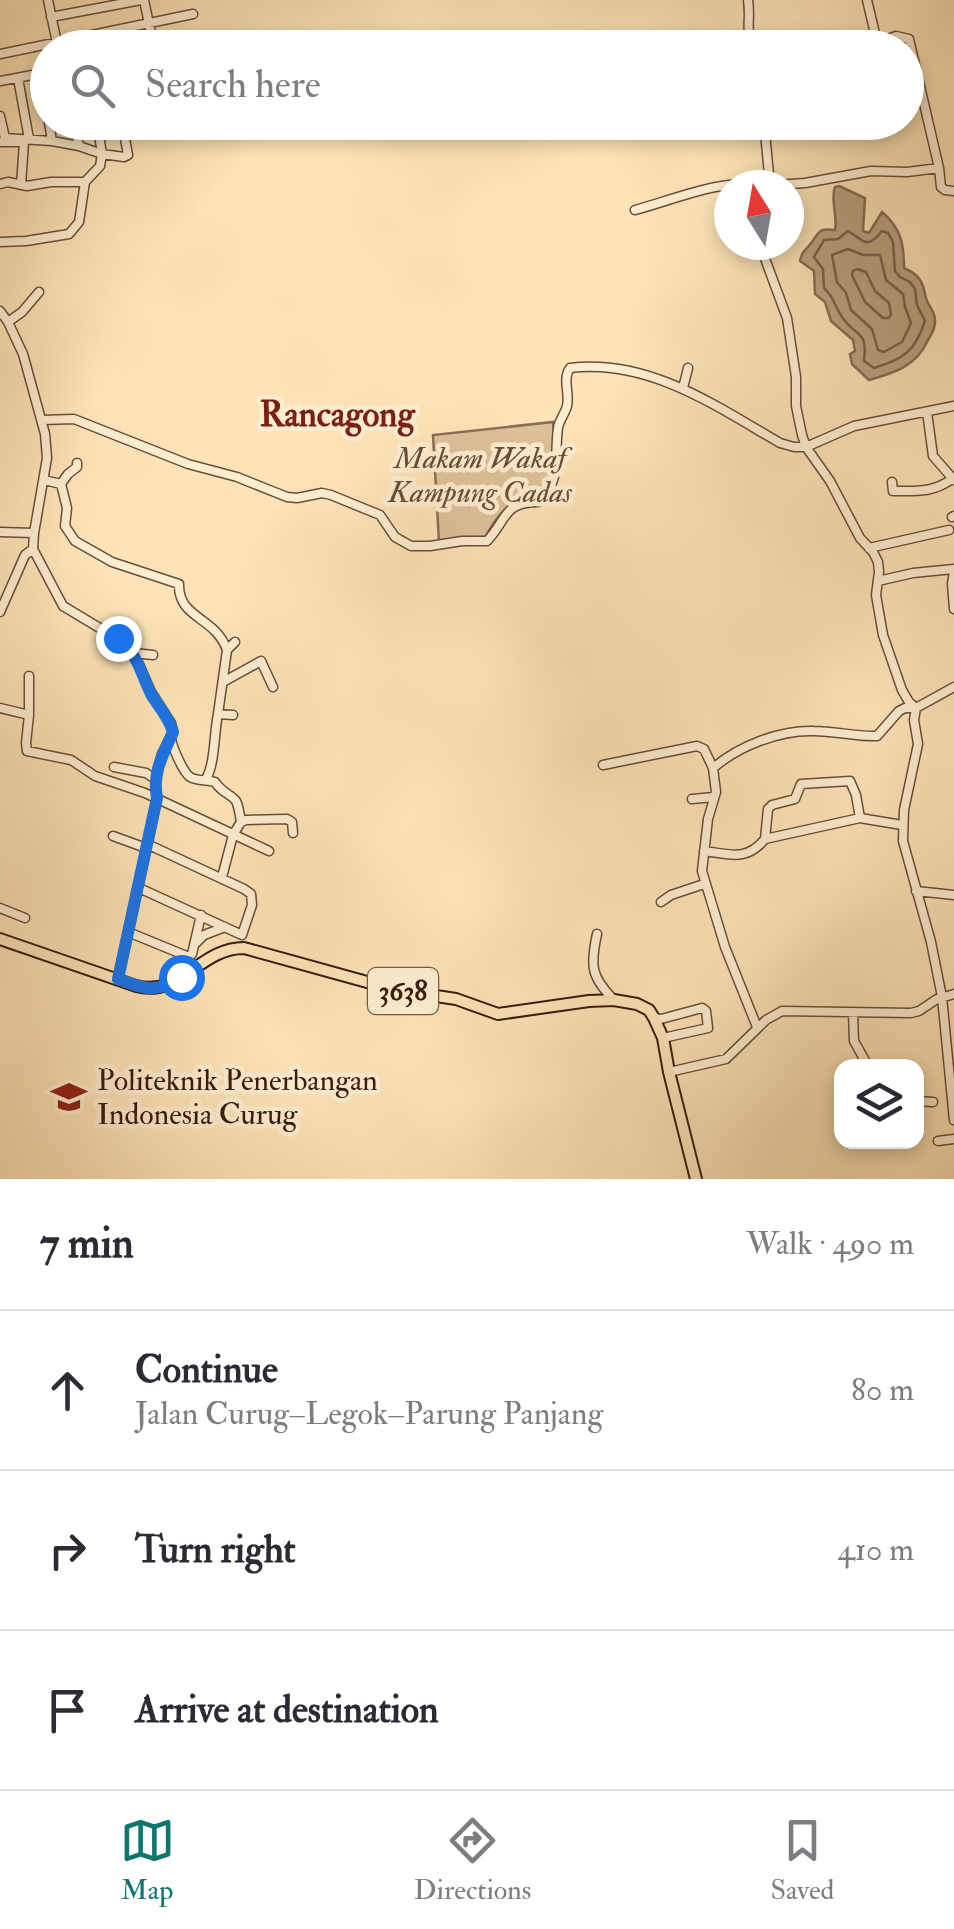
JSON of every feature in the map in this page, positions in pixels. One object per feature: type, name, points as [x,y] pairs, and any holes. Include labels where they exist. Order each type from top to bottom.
[{"type":"main road","name":"3638","points":[[0,939],[142,988],[160,988],[223,952],[244,948],[396,990],[456,999],[498,1014],[614,1000],[638,1004],[654,1018]]},
{"type":"main road","points":[[654,1018],[663,1038],[696,1179]]},
{"type":"street","points":[[48,0],[54,30]]},
{"type":"street","points":[[72,0],[74,13]]},
{"type":"street","points":[[51,18],[96,4],[143,0],[150,30]]},
{"type":"street","points":[[748,0],[748,30]]},
{"type":"street","points":[[867,0],[874,30]]},
{"type":"street","points":[[122,30],[193,14]]},
{"type":"street","points":[[0,54],[30,49]]},
{"type":"street","points":[[0,81],[30,76]]},
{"type":"street","points":[[0,116],[4,138],[28,139],[18,78]]},
{"type":"street","points":[[924,101],[941,187],[954,190]]},
{"type":"street","points":[[40,140],[122,157],[128,155],[125,140]]},
{"type":"street","points":[[78,140],[79,146]]},
{"type":"street","points":[[0,242],[71,232],[79,222],[86,182],[100,166],[100,140]]},
{"type":"street","points":[[766,140],[769,170]]},
{"type":"street","points":[[0,142],[24,142],[21,186]]},
{"type":"street","points":[[804,183],[870,171],[939,168]]},
{"type":"street","points":[[0,184],[86,182]]},
{"type":"street","points":[[635,210],[714,188]]},
{"type":"street","points":[[766,260],[787,318],[796,406],[806,446],[878,562],[876,595],[882,635],[902,690],[916,708]]},
{"type":"street","points":[[8,322],[39,292]]},
{"type":"street","points":[[0,311],[23,354],[47,445],[33,548],[62,606],[118,638],[134,653],[173,732],[155,778],[157,798],[118,979]]},
{"type":"street","points":[[42,420],[84,422],[188,464],[237,476],[287,497],[331,494],[380,514],[395,537],[404,543],[430,546],[487,541],[508,510],[521,502],[536,502],[548,493],[558,449],[558,425],[567,407],[566,376],[570,368],[621,369],[683,388],[780,443],[794,447],[806,446],[854,426],[954,406]]},
{"type":"street","points":[[683,388],[688,368]]},
{"type":"street","points":[[892,482],[893,491],[924,491],[953,479],[933,456],[927,412]]},
{"type":"street","points":[[78,463],[61,484],[67,508],[65,526],[75,540],[112,562],[178,584],[178,592],[190,613],[212,626],[224,639],[227,650],[212,769],[206,779]]},
{"type":"street","points":[[44,480],[61,484]]},
{"type":"street","points":[[869,548],[949,530]]},
{"type":"street","points":[[0,532],[34,533]]},
{"type":"street","points":[[0,612],[25,556],[33,548]]},
{"type":"street","points":[[878,581],[954,570],[954,609]]},
{"type":"street","points":[[227,650],[235,642]]},
{"type":"street","points":[[134,653],[152,655]]},
{"type":"street","points":[[223,682],[262,662],[273,687]]},
{"type":"street","points":[[29,676],[27,751],[71,760],[95,776],[157,798],[269,852]]},
{"type":"street","points":[[712,768],[753,744],[778,735],[814,730],[877,736],[899,711],[916,708],[954,687]]},
{"type":"street","points":[[0,708],[29,715]]},
{"type":"street","points":[[916,708],[918,744],[902,825],[903,841],[950,1021],[954,1120]]},
{"type":"street","points":[[218,714],[233,715]]},
{"type":"street","points":[[170,738],[188,776],[215,782],[234,799],[241,822]]},
{"type":"street","points":[[602,765],[697,746],[704,749],[716,786],[704,850],[704,884],[757,1028]]},
{"type":"street","points":[[114,767],[155,778]]},
{"type":"street","points":[[704,850],[744,854],[757,849],[765,839],[770,806],[792,800],[801,784],[850,781],[860,818]]},
{"type":"street","points":[[692,799],[714,797]]},
{"type":"street","points":[[765,839],[860,818],[902,825]]},
{"type":"street","points":[[222,877],[241,822],[287,819],[292,822],[293,833]]},
{"type":"street","points":[[114,836],[222,877],[251,894],[243,938],[200,914],[138,888]]},
{"type":"street","points":[[661,902],[704,884]]},
{"type":"street","points":[[916,891],[954,895]]},
{"type":"street","points":[[0,908],[25,918]]},
{"type":"street","points":[[128,932],[189,957],[200,914]]},
{"type":"street","points":[[194,944],[204,935],[226,927]]},
{"type":"street","points":[[597,934],[594,970],[598,983],[614,1000]]},
{"type":"street","points":[[668,1072],[722,1060],[774,1014],[789,1010],[911,1013],[954,994]]},
{"type":"street","points":[[654,1018],[702,1008],[706,1011],[708,1028],[663,1038]]},
{"type":"street","points":[[853,1013],[854,1040],[864,1059]]},
{"type":"street","points":[[924,1101],[933,1102]]},
{"type":"street","points":[[938,1141],[954,1139]]},
{"type":"green space","name":"Makam Wakaf Kampung Cadas","points":[[553,422],[553,464],[544,493],[538,499],[509,507],[483,541],[439,542],[433,435]]},
{"type":"water","points":[[835,187],[865,198],[863,231],[869,233],[882,212],[893,224],[902,244],[904,268],[920,280],[935,317],[933,331],[917,357],[895,371],[869,380],[852,364],[853,340],[831,321],[825,302],[815,294],[814,271],[800,261],[819,232],[835,230]]},
{"type":"place","name":"Politeknik Penerbangan Indonesia Curug","points":[[69,1097]]},
{"type":"district","name":"Rancagong","points":[[337,415]]},
{"type":"route","points":[[118,638],[134,653],[173,732],[158,765],[154,786],[157,798],[118,979],[156,989],[181,977]]}]
